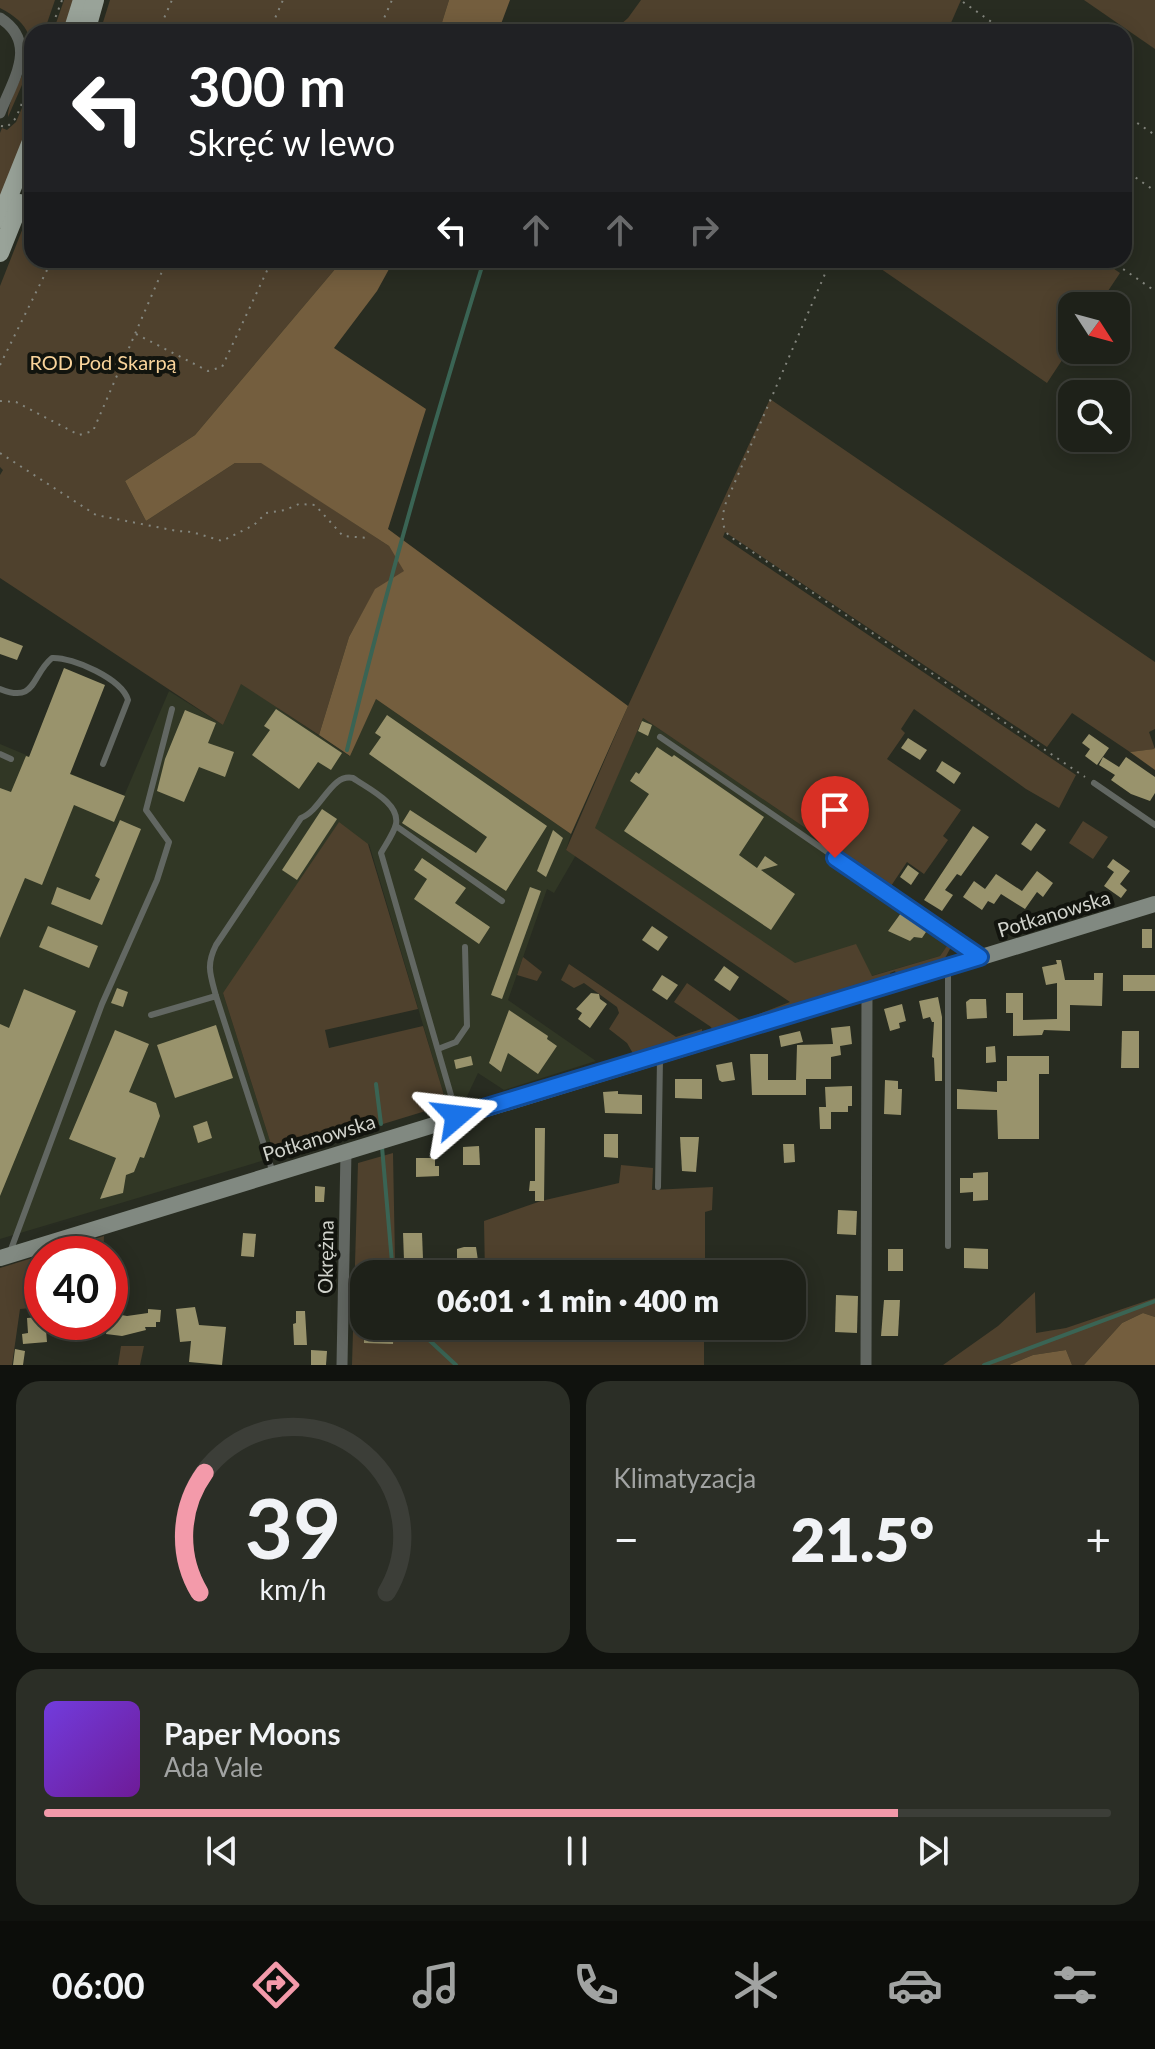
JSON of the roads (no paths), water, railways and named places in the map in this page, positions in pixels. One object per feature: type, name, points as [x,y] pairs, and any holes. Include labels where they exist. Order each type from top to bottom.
[{"type":"main road","points":[[74,24],[82,0]]},
{"type":"main road","points":[[88,24],[95,0]]},
{"type":"main road","points":[[0,219],[24,159]]},
{"type":"main road","points":[[0,253],[24,193]]},
{"type":"street","points":[[0,18],[15,31],[22,52],[0,113]]},
{"type":"street","name":"Potkanowska","points":[[4,1256],[1155,904]]},
{"type":"street","points":[[866,1365],[867,992]]},
{"type":"street","name":"Okrężna","points":[[342,1365],[346,1151]]},
{"type":"lane","points":[[0,689],[16,694],[27,691],[52,658],[111,678],[128,700],[103,764]]},
{"type":"lane","points":[[4,1256],[102,1004],[157,880],[169,842],[146,810],[172,709]]},
{"type":"lane","points":[[660,737],[980,957]]},
{"type":"lane","points":[[0,754],[11,759]]},
{"type":"lane","points":[[273,1173],[216,996],[209,958],[301,818],[314,812],[337,781],[346,776],[391,806],[397,814],[396,826],[381,853],[457,1116]]},
{"type":"lane","points":[[1094,783],[1155,825]]},
{"type":"lane","points":[[396,826],[502,901]]},
{"type":"lane","points":[[438,1049],[456,1042],[467,1026],[465,947]]},
{"type":"lane","points":[[948,967],[948,1246]]},
{"type":"lane","points":[[151,1015],[216,996]]},
{"type":"lane","points":[[658,1187],[661,1054]]},
{"type":"waterway","points":[[347,750],[412,504],[482,268]]},
{"type":"waterway","points":[[376,1084],[381,1124]]},
{"type":"waterway","points":[[382,1147],[392,1260]]},
{"type":"waterway","points":[[984,1365],[1155,1301]]},
{"type":"waterway","points":[[429,1340],[456,1365]]},
{"type":"park label","name":"ROD Pod Skarpą","points":[[103,363]]}]
